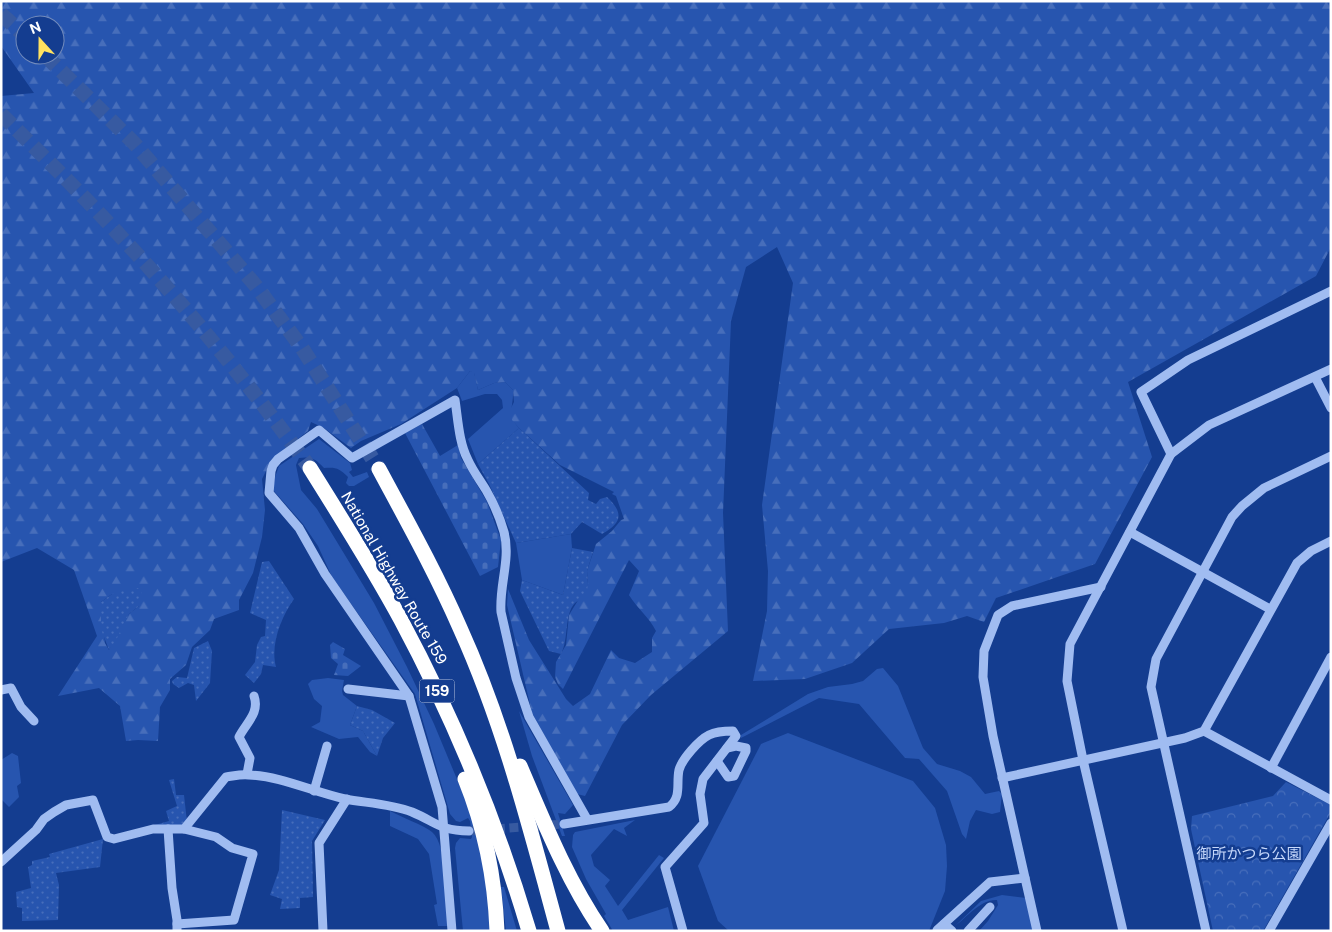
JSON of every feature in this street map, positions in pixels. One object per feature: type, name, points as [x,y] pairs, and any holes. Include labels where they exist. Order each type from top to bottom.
[{"type":"highway","name":"National Highway Route 159","points":[[310,468],[401,620],[445,709],[488,808],[516,886],[529,931]]},
{"type":"highway","name":"National Highway Route 159","points":[[379,469],[443,590],[461,629],[510,760],[558,931]]},
{"type":"highway","name":"159","points":[[334,507],[436,710],[473,798],[486,844],[493,879],[497,931]]},
{"type":"highway","points":[[461,629],[553,841],[590,914],[602,931]]},
{"type":"street","points":[[1171,454],[1140,392],[1188,360],[1331,290]]},
{"type":"street","points":[[1123,931],[1083,760],[1067,681],[1070,644],[1171,454],[1209,426],[1331,369]]},
{"type":"street","points":[[1315,377],[1331,408]]},
{"type":"street","points":[[452,931],[442,807],[409,696],[325,574],[299,528],[269,493],[271,471],[278,460],[319,430],[352,458],[455,400],[463,448],[467,460],[486,490],[506,544],[500,599],[501,612],[521,696],[529,717],[587,819]]},
{"type":"street","points":[[1206,931],[1151,687],[1156,659],[1232,517],[1264,488],[1331,456]]},
{"type":"street","points":[[1130,532],[1270,609]]},
{"type":"street","points":[[1002,778],[1164,743],[1204,731],[1297,562],[1311,551],[1331,541]]},
{"type":"street","points":[[1037,931],[993,736],[983,672],[984,651],[998,615],[1012,606],[1101,587]]},
{"type":"street","points":[[1271,768],[1331,657]]},
{"type":"street","points":[[1,690],[10,688],[21,707],[34,721]]},
{"type":"street","points":[[348,689],[409,696]]},
{"type":"street","points":[[247,774],[250,758],[239,737],[252,717],[255,704],[254,696]]},
{"type":"street","points":[[564,824],[669,807],[676,799],[679,770],[686,755],[709,735],[733,731],[736,736],[703,779],[700,794],[704,823],[666,867],[683,931]]},
{"type":"street","points":[[1204,731],[1331,800]]},
{"type":"street","points":[[314,791],[328,746]]},
{"type":"street","points":[[717,761],[728,777],[734,776],[746,748],[736,746],[727,748]]},
{"type":"street","points":[[184,829],[226,777],[247,774],[266,776],[314,791],[411,812],[444,829],[456,832],[469,832]]},
{"type":"street","points":[[323,931],[319,843],[347,799]]},
{"type":"street","points":[[1,862],[36,830],[44,819],[66,805],[92,800],[107,837],[114,839],[153,829],[168,829],[184,829],[216,837],[232,848],[253,854],[234,920],[177,927],[168,829]]},
{"type":"street","points":[[1269,931],[1331,823]]},
{"type":"street","points":[[952,931],[940,927],[990,882],[1025,878]]},
{"type":"street","points":[[968,931],[990,908]]},
{"type":"green space","points":[[1,1],[1331,1],[1331,247],[1316,276],[1128,382],[1152,457],[1095,564],[996,598],[984,622],[967,616],[944,623],[889,629],[852,663],[805,679],[753,681],[767,611],[768,571],[762,505],[793,283],[777,247],[746,267],[731,321],[723,513],[728,631],[651,695],[622,725],[585,796],[577,794],[532,713],[507,605],[508,589],[529,640],[566,699],[573,706],[590,694],[611,650],[619,658],[635,663],[652,652],[652,638],[656,631],[629,595],[639,571],[629,560],[563,689],[558,684],[555,677],[556,662],[566,645],[569,615],[588,584],[587,571],[596,544],[624,519],[616,496],[612,494],[614,492],[560,465],[512,420],[510,410],[514,402],[513,390],[505,382],[494,383],[478,390],[474,373],[470,371],[457,388],[401,424],[361,441],[351,448],[324,428],[311,422],[308,431],[272,459],[262,479],[265,510],[262,537],[253,573],[239,600],[239,610],[214,619],[210,630],[192,647],[186,665],[170,679],[170,690],[160,707],[158,741],[126,741],[120,706],[99,688],[58,696],[97,636],[74,570],[37,548],[1,562],[1,96],[34,93],[1,46]],"holes":[[[112,594],[139,606],[129,614],[109,650],[105,643],[101,602]]]},
{"type":"green space","points":[[470,371],[474,372],[478,390],[494,383],[505,382],[513,390],[512,414],[519,428],[478,464],[468,439],[503,408],[502,400],[497,394],[485,394],[462,401],[457,388]]},
{"type":"green space","points":[[422,424],[440,456],[458,445],[461,458],[487,502],[501,540],[498,567],[480,576],[405,433]]},
{"type":"green space","points":[[519,428],[589,493],[588,500],[596,504],[600,499],[607,497],[618,513],[617,522],[614,526],[602,534],[582,522],[571,534],[516,543],[478,464]]},
{"type":"green space","points":[[319,439],[350,463],[352,470],[349,472],[353,477],[367,472],[369,477],[354,486],[349,486],[346,483],[348,477],[342,472],[334,468],[324,468],[313,459],[307,457],[299,458],[296,465],[301,490],[317,509],[374,603],[434,724],[474,820],[484,862],[492,931],[463,931],[455,848],[460,838],[471,839],[470,821],[468,818],[460,822],[456,821],[450,814],[415,694],[332,577],[318,546],[303,524],[273,490],[279,466]]},
{"type":"green space","points":[[571,534],[572,548],[563,595],[522,580],[516,543]]},
{"type":"green space","points":[[572,548],[593,552],[587,571],[588,584],[586,596],[576,602],[569,614],[561,654],[549,651],[520,591],[522,580],[563,595]]},
{"type":"green space","points":[[269,561],[294,599],[285,614],[278,632],[274,650],[276,667],[263,665],[261,674],[254,683],[245,675],[255,662],[257,645],[261,637],[265,636],[266,620],[250,613],[262,562]]},
{"type":"green space","points":[[132,588],[140,588],[142,595],[139,606],[129,614],[109,650],[101,629],[101,602],[112,594]]},
{"type":"green space","points":[[208,641],[212,651],[210,683],[196,701],[194,685],[188,683],[179,688],[172,681],[177,677],[187,678],[194,648]]},
{"type":"green space","points":[[333,642],[345,649],[343,655],[361,666],[348,676],[334,675],[338,664],[331,658],[330,645]]},
{"type":"green space","points":[[883,668],[898,686],[923,748],[937,764],[960,771],[971,777],[985,794],[999,791],[1002,794],[1000,812],[992,814],[976,810],[970,821],[966,839],[962,834],[947,791],[919,759],[905,758],[859,704],[819,698],[741,738],[741,735],[808,694],[828,687],[863,681],[877,669]]},
{"type":"green space","points":[[328,678],[344,680],[343,695],[357,706],[350,725],[363,731],[377,756],[370,752],[358,737],[339,739],[311,727],[320,722],[322,706],[314,699],[308,684],[312,680]]},
{"type":"green space","points":[[357,706],[372,710],[395,723],[383,738],[377,756],[363,731],[350,725]]},
{"type":"green space","points":[[519,711],[573,805],[565,814],[558,813],[565,836],[562,836],[532,756]]},
{"type":"green space","points":[[788,733],[913,781],[935,808],[946,845],[947,866],[945,891],[929,931],[729,931],[718,921],[698,866],[761,744]]},
{"type":"green space","points":[[12,753],[18,756],[21,783],[17,786],[19,797],[9,807],[1,799],[1,760]]},
{"type":"green space","points":[[174,779],[176,795],[184,795],[187,822],[184,825],[155,825],[169,821],[166,811],[177,806],[169,780]]},
{"type":"green space","name":"御所かつら公園","points":[[1286,782],[1329,804],[1331,812],[1263,931],[1213,931],[1191,829],[1192,816],[1273,796]]},
{"type":"green space","points":[[282,810],[325,820],[312,841],[313,897],[300,898],[300,908],[280,909],[282,899],[270,895],[279,870]]},
{"type":"green space","points":[[390,811],[428,829],[437,839],[444,862],[448,926],[438,926],[434,905],[437,904],[429,854],[418,839],[390,826]]},
{"type":"green space","points":[[635,820],[624,828],[627,836],[614,829],[591,855],[594,866],[610,880],[605,886],[618,906],[659,855],[664,858],[622,910],[628,920],[668,907],[674,931],[613,931],[604,916],[606,914],[586,879],[572,847],[575,832]]},
{"type":"green space","points":[[103,839],[100,867],[56,873],[59,885],[58,920],[22,921],[22,908],[17,907],[16,892],[31,888],[28,867],[32,865],[32,861],[50,857],[49,854]]},
{"type":"green space","points":[[501,887],[504,887],[517,931],[506,931]]},
{"type":"green space","points":[[1002,895],[1026,898],[1033,931],[979,931],[998,905],[997,900],[991,900],[980,905],[955,926],[981,901]]},
{"type":"tunnel","points":[[1,14],[15,27]]},
{"type":"tunnel","points":[[55,65],[134,143],[256,286],[302,348],[379,469]]},
{"type":"tunnel","points":[[1,114],[148,266],[243,379],[310,468]]},
{"type":"tunnel","points":[[469,831],[564,824]]}]
